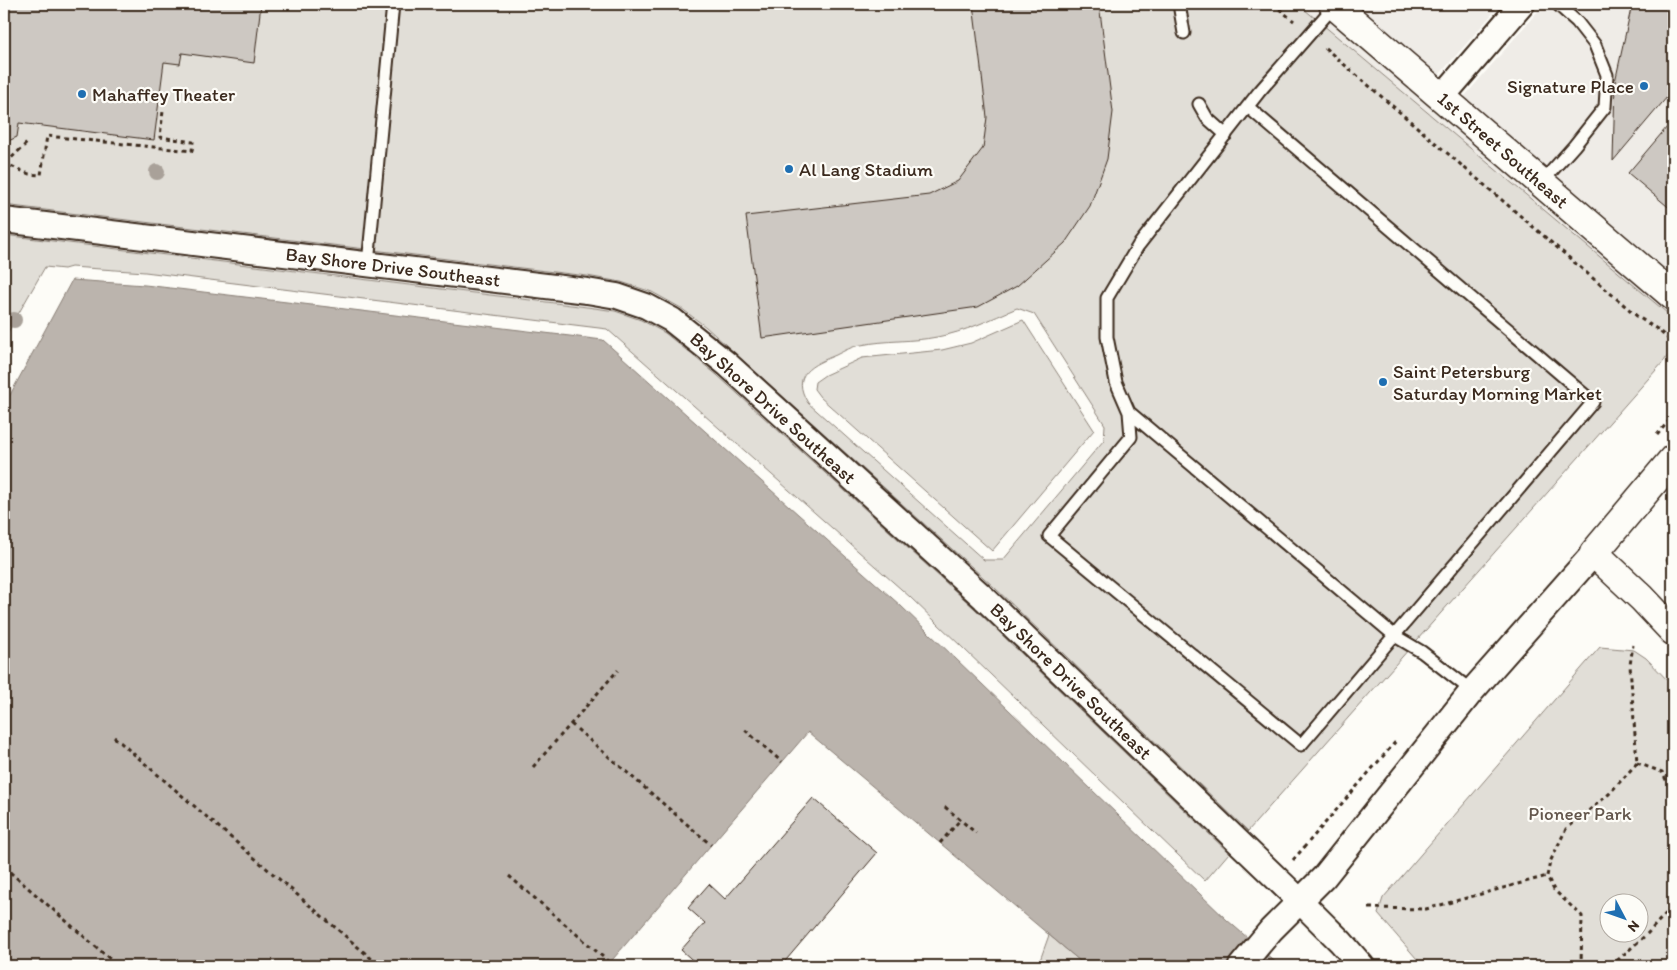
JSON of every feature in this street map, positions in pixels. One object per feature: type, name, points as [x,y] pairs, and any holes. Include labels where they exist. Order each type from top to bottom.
[{"type":"street","name":"1st Street Southeast","points":[[1334,4],[1673,296]]},
{"type":"street","points":[[1442,97],[1522,4]]},
{"type":"street","name":"Bay Shore Drive Southeast","points":[[4,220],[617,296],[646,306],[672,320],[727,364],[984,598],[1300,901],[1362,966]]},
{"type":"street","points":[[1242,966],[1271,930],[1324,877],[1472,691],[1594,553],[1673,459]]},
{"type":"street","points":[[1594,553],[1642,598],[1673,631]]},
{"type":"lane","points":[[368,264],[393,4]]},
{"type":"lane","points":[[1179,4],[1184,33]]},
{"type":"lane","points":[[1248,107],[1593,402],[1301,745],[1049,536],[1131,437],[1128,412],[1116,382],[1107,337],[1107,298],[1138,246],[1248,107],[1334,4]]},
{"type":"lane","points":[[1541,183],[1606,107],[1607,75],[1595,45],[1577,22],[1557,4]]},
{"type":"lane","points":[[1199,104],[1207,118],[1226,135]]},
{"type":"lane","points":[[1128,412],[1395,636],[1422,652],[1472,691]]},
{"type":"path","points":[[1273,4],[1290,18]]},
{"type":"path","points":[[1323,46],[1638,317],[1657,329],[1673,343]]},
{"type":"path","points":[[28,144],[5,163],[28,174],[41,175],[47,136],[192,151],[193,142],[160,137],[163,111]]},
{"type":"path","points":[[1582,966],[1582,916],[1554,890],[1547,876],[1550,862],[1566,829],[1610,794],[1637,762],[1630,665],[1633,645]]},
{"type":"path","points":[[533,767],[618,670]]},
{"type":"path","points":[[571,724],[711,845]]},
{"type":"path","points":[[745,730],[782,762]]},
{"type":"path","points":[[114,737],[380,966]]},
{"type":"path","points":[[1637,762],[1662,772],[1673,794]]},
{"type":"path","points":[[946,807],[976,833]]},
{"type":"path","points":[[940,843],[960,820]]},
{"type":"path","points":[[4,867],[118,966]]},
{"type":"path","points":[[509,876],[610,963]]},
{"type":"path","points":[[1369,908],[1426,909],[1547,876]]},
{"type":"path","points":[[1611,966],[1653,928],[1669,910],[1673,895]]},
{"type":"shaded area","points":[[1298,4],[1310,4],[1673,316],[1673,318]]},
{"type":"shaded area","points":[[1356,4],[1501,4],[1439,75]]},
{"type":"shaded area","points":[[1544,4],[1673,4],[1673,277],[1464,97]]},
{"type":"shaded area","points":[[72,280],[145,285],[603,340],[901,606],[1227,920],[1280,966],[1086,966],[808,732],[607,966],[4,966],[4,406]]},
{"type":"green space","points":[[4,4],[1298,4],[1673,318],[1673,348],[1664,361],[1248,831],[994,587],[706,327],[681,308],[652,292],[621,282],[587,276],[4,205]],"holes":[[[1017,308],[1034,314],[1105,425],[1104,440],[1003,560],[984,560],[808,403],[801,385],[806,372],[812,367],[858,346],[880,342],[928,339],[947,335],[978,325]]]},
{"type":"green space","points":[[4,235],[587,307],[615,311],[641,320],[665,333],[717,375],[974,608],[1229,853],[1205,881],[910,597],[607,329],[145,272],[45,267],[4,339]]},
{"type":"green space","points":[[1023,320],[1094,430],[992,551],[820,397],[814,389],[815,382],[825,375],[862,358],[942,350],[971,343]]},
{"type":"green space","name":"Pioneer Park","points":[[1600,647],[1634,650],[1646,658],[1673,686],[1673,966],[1423,966],[1378,914],[1383,898]]},
{"type":"green space","points":[[1049,935],[1086,966],[1038,966]]},
{"type":"building","name":"Mahaffey Theater","points":[[4,4],[261,4],[254,63],[182,53],[180,64],[164,62],[154,140],[19,123],[17,137],[4,143]]},
{"type":"building","points":[[973,4],[1099,4],[1113,112],[1107,159],[1090,206],[1065,243],[1017,286],[978,307],[762,338],[746,216],[929,195],[958,181],[983,148],[987,117]]},
{"type":"building","name":"Signature Place","points":[[1632,4],[1673,4],[1673,90],[1613,161],[1615,82]]},
{"type":"building","name":"Signature Place","points":[[1673,120],[1673,211],[1628,173]]},
{"type":"building","points":[[1673,551],[1673,570],[1666,560]]},
{"type":"building","points":[[813,798],[877,853],[781,966],[699,966],[681,950],[705,923],[688,908],[709,884],[725,899]]},
{"type":"place","name":"Signature Place","points":[[1644,86]]},
{"type":"place","name":"Mahaffey Theater","points":[[82,94]]},
{"type":"place","name":"Al Lang Stadium","points":[[789,169]]},
{"type":"place","name":"Saint Petersburg Saturday Morning Market","points":[[1383,382]]}]
